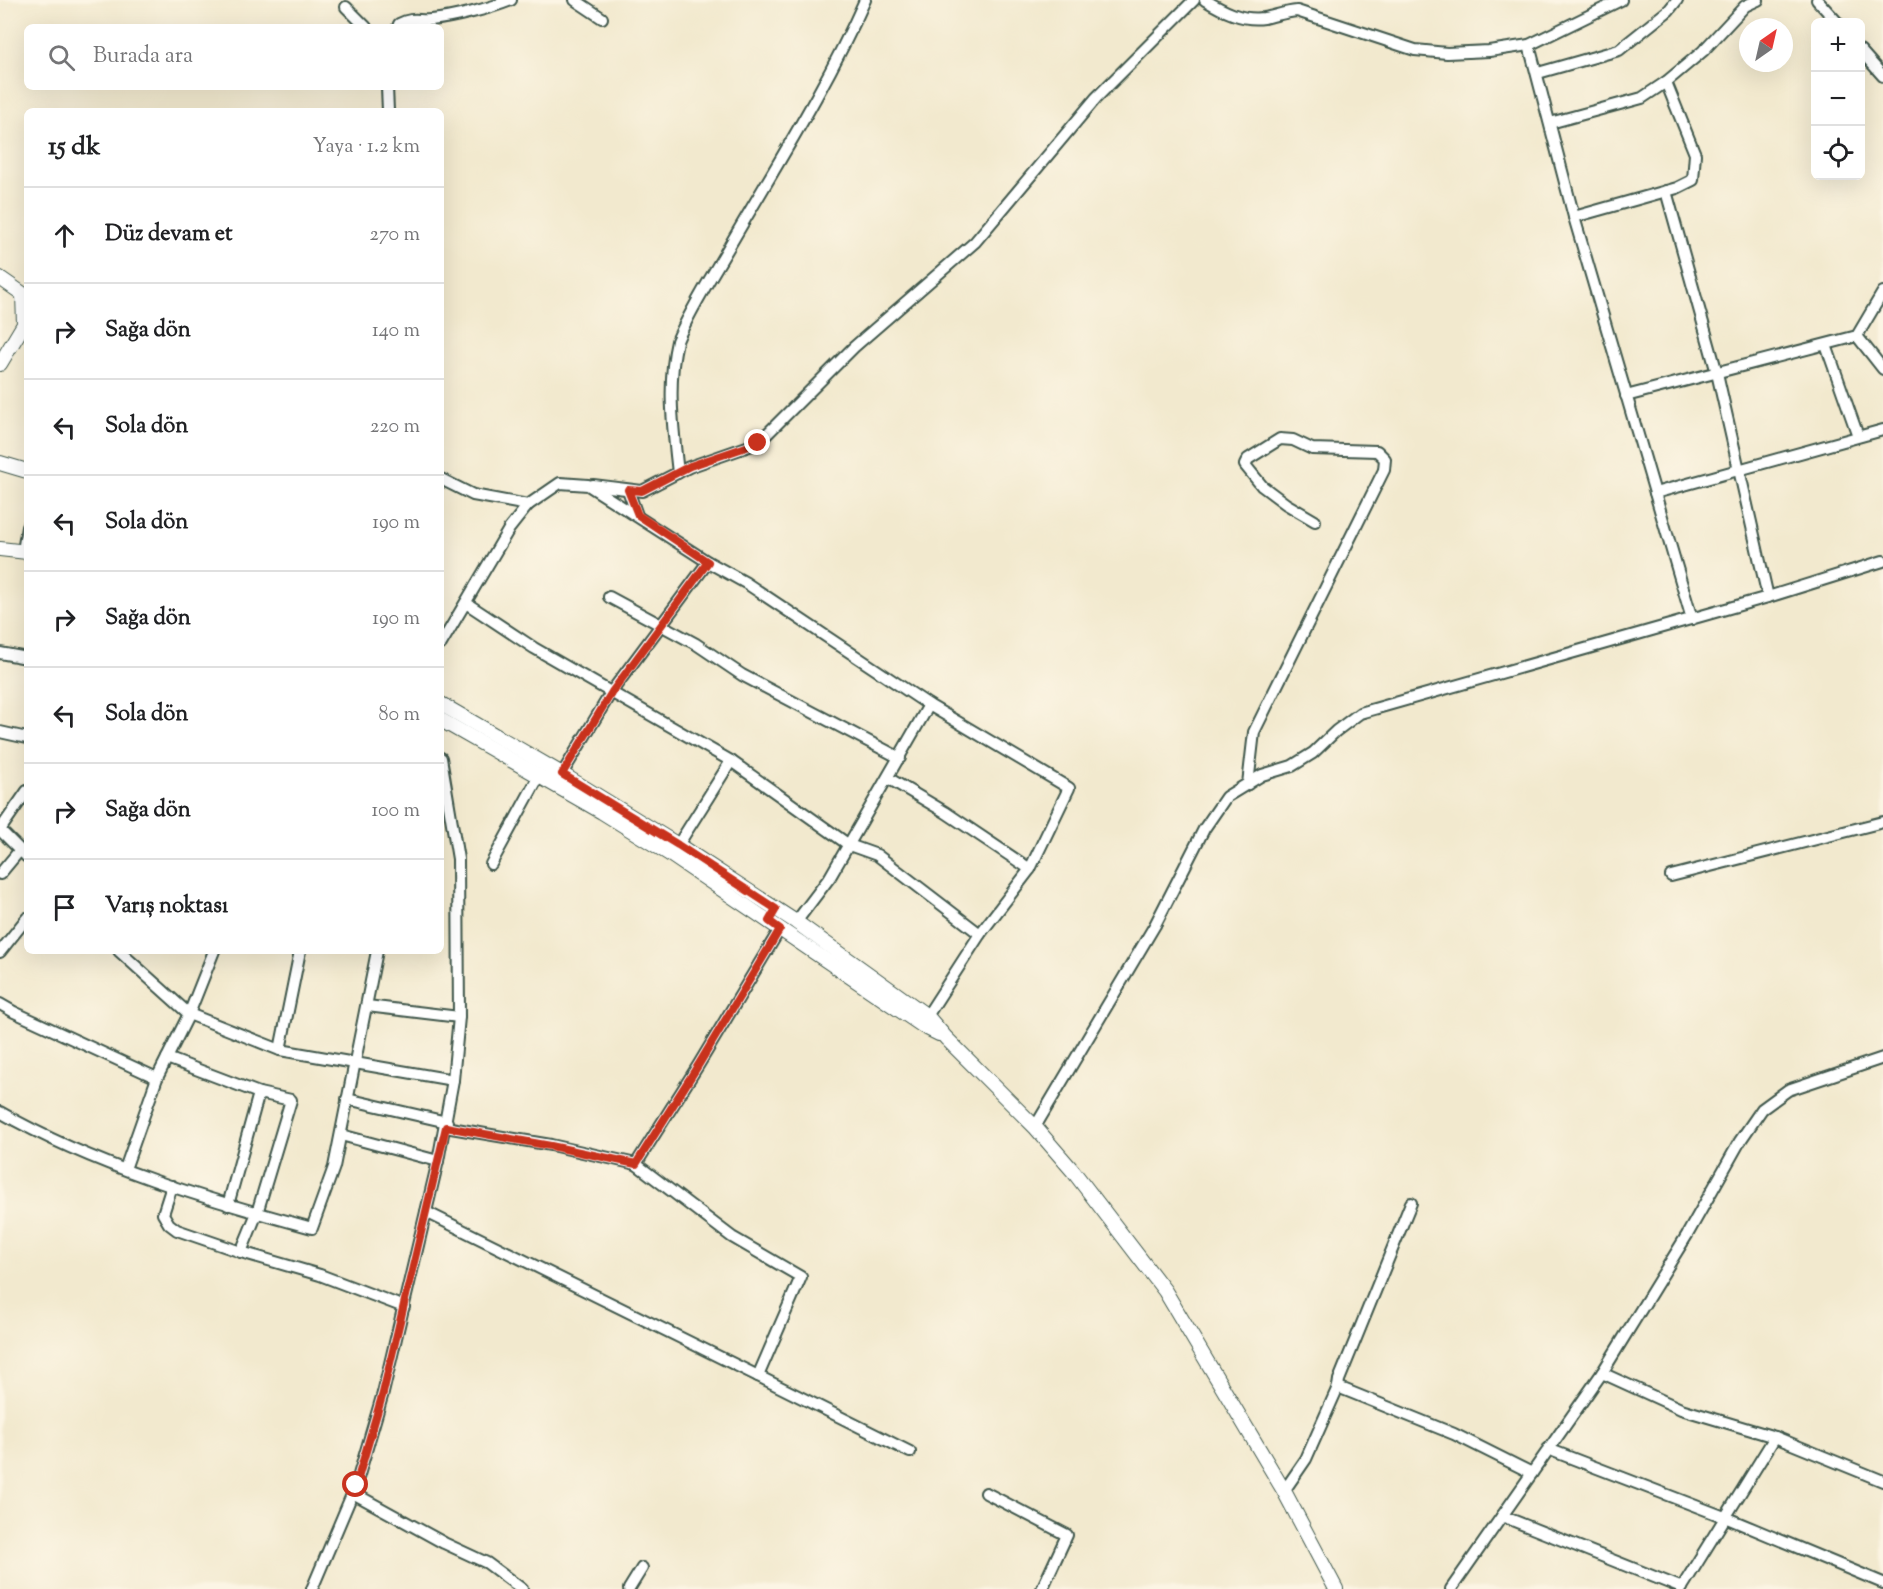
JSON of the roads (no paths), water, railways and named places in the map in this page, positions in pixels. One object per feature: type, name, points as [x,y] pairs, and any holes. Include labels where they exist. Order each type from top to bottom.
[{"type":"main road","points":[[0,278],[24,294]]},
{"type":"main road","points":[[0,364],[24,324]]},
{"type":"main road","points":[[0,463],[24,470]]},
{"type":"main road","points":[[0,549],[24,552]]},
{"type":"main road","points":[[444,706],[678,845],[775,920],[923,1026],[946,1038]]},
{"type":"main road","points":[[444,722],[668,853],[775,920],[796,922],[927,1016],[1035,1127],[1086,1187],[1165,1291],[1284,1491],[1336,1589]]},
{"type":"street","points":[[399,24],[410,18],[431,20],[512,0]]},
{"type":"street","points":[[574,0],[602,18]]},
{"type":"street","points":[[678,473],[670,398],[673,358],[677,341],[754,203],[791,145],[843,49],[865,0]]},
{"type":"street","points":[[444,639],[509,529],[528,506],[560,483],[642,491],[690,466],[758,443],[854,347],[975,242],[1096,98],[1194,0]]},
{"type":"street","points":[[1205,0],[1224,11],[1247,18],[1264,18],[1281,12],[1305,13],[1415,50],[1447,53],[1490,51],[1529,45],[1621,0]]},
{"type":"street","points":[[1538,73],[1619,50],[1669,10],[1677,0]]},
{"type":"street","points":[[1550,123],[1642,98],[1666,82],[1703,51],[1745,6],[1758,0]]},
{"type":"street","points":[[1817,0],[1833,18]]},
{"type":"street","points":[[346,7],[363,24]]},
{"type":"street","points":[[1529,45],[1574,217],[1692,619]]},
{"type":"street","points":[[1865,56],[1883,76]]},
{"type":"street","points":[[1574,217],[1666,191],[1693,180],[1695,154],[1666,82]]},
{"type":"street","points":[[387,90],[388,108]]},
{"type":"street","points":[[1666,191],[1717,373],[1768,597]]},
{"type":"street","points":[[1626,396],[1857,336],[1883,292]]},
{"type":"street","points":[[1857,336],[1883,369]]},
{"type":"street","points":[[1826,345],[1858,436]]},
{"type":"street","points":[[1655,493],[1883,429]]},
{"type":"street","points":[[1248,784],[1254,732],[1384,470],[1385,459],[1377,451],[1311,449],[1293,440],[1280,438],[1248,459],[1245,465],[1262,486],[1315,521]]},
{"type":"street","points":[[444,480],[473,495],[528,506]]},
{"type":"street","points":[[588,484],[708,562],[746,583],[929,705],[1069,788],[1030,869],[980,934],[927,1016]]},
{"type":"street","points":[[628,490],[638,515]]},
{"type":"street","points":[[1035,1127],[1155,925],[1204,829],[1226,797],[1262,775],[1292,766],[1313,753],[1335,731],[1360,713],[1768,597],[1883,561]]},
{"type":"street","points":[[562,774],[612,692],[708,562]]},
{"type":"street","points":[[609,597],[696,644],[742,675],[900,758]]},
{"type":"street","points":[[466,603],[534,648],[731,761],[849,845],[877,855],[980,934]]},
{"type":"street","points":[[0,653],[24,657]]},
{"type":"street","points":[[796,922],[830,877],[929,705]]},
{"type":"street","points":[[0,732],[24,737]]},
{"type":"street","points":[[678,845],[731,761]]},
{"type":"street","points":[[491,864],[539,776]]},
{"type":"street","points":[[888,778],[945,812],[1030,869]]},
{"type":"street","points":[[0,874],[23,854],[0,830],[24,795]]},
{"type":"street","points":[[312,1589],[353,1492],[383,1393],[446,1124],[459,1017],[458,859],[444,797]]},
{"type":"street","points":[[1671,876],[1883,822]]},
{"type":"street","points":[[636,1164],[699,1064],[775,920]]},
{"type":"street","points":[[0,951],[24,922]]},
{"type":"street","points":[[122,954],[189,1014],[280,1050],[453,1080]]},
{"type":"street","points":[[126,1169],[157,1078],[189,1014],[213,954]]},
{"type":"street","points":[[280,1050],[299,954]]},
{"type":"street","points":[[0,1112],[73,1148],[126,1169],[228,1205],[312,1228],[334,1167],[376,954]]},
{"type":"street","points":[[0,1004],[157,1078]]},
{"type":"street","points":[[367,1006],[459,1017]]},
{"type":"street","points":[[167,1058],[259,1093],[291,1100],[257,1213],[241,1252]]},
{"type":"street","points":[[1451,1589],[1602,1373],[1687,1235],[1749,1125],[1762,1109],[1788,1090],[1883,1058]]},
{"type":"street","points":[[228,1205],[259,1093]]},
{"type":"street","points":[[347,1099],[446,1124],[636,1164],[732,1237],[801,1277],[758,1376]]},
{"type":"street","points":[[341,1135],[438,1161]]},
{"type":"street","points":[[172,1186],[163,1214],[169,1224],[177,1230],[241,1252],[298,1268],[404,1307]]},
{"type":"street","points":[[1284,1491],[1306,1459],[1338,1387],[1411,1203]]},
{"type":"street","points":[[426,1212],[910,1452]]},
{"type":"street","points":[[1602,1373],[1681,1409],[1775,1437],[1883,1481]]},
{"type":"street","points":[[1338,1387],[1446,1431],[1532,1473]]},
{"type":"street","points":[[1502,1516],[1682,1588],[1775,1437]]},
{"type":"street","points":[[1548,1449],[1727,1518],[1883,1583]]},
{"type":"street","points":[[353,1492],[444,1543],[487,1563],[522,1589]]},
{"type":"street","points":[[986,1493],[1067,1535],[1042,1589]]},
{"type":"street","points":[[629,1589],[642,1568]]}]
